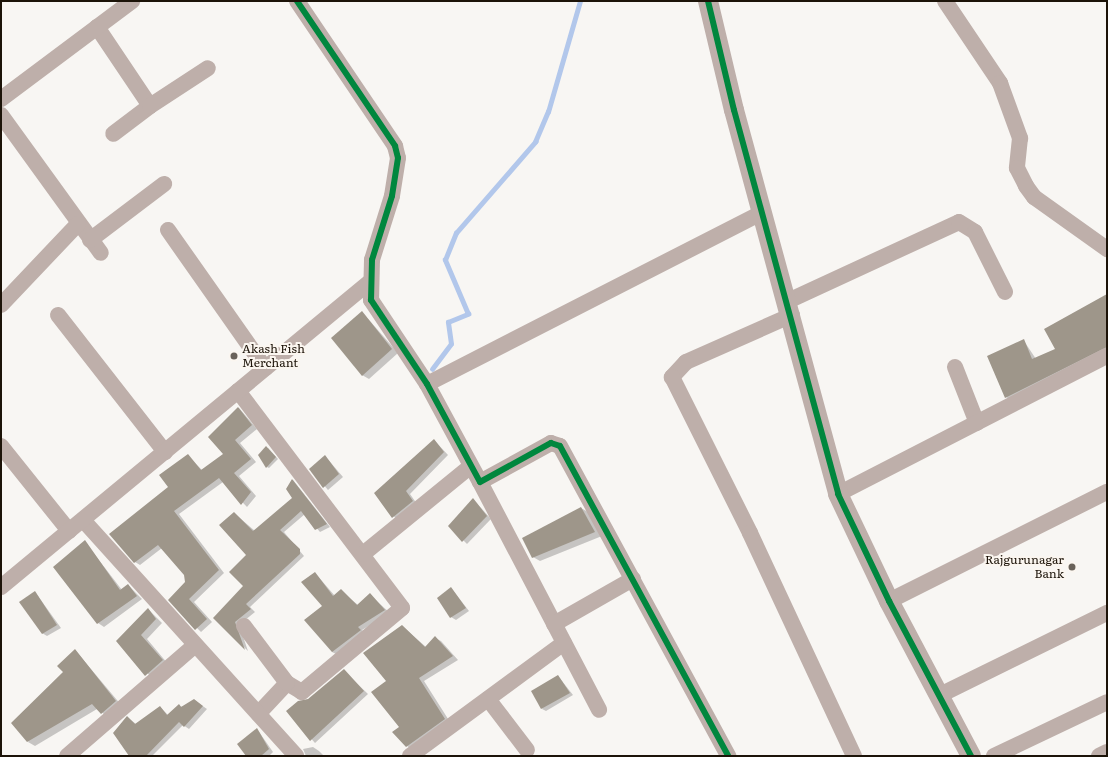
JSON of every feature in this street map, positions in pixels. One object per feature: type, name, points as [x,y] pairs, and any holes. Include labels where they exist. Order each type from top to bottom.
[{"type":"street","points":[[1,99],[132,1]]},
{"type":"street","points":[[297,1],[397,152],[392,196],[369,283],[371,300],[427,384],[599,710]]},
{"type":"street","points":[[708,1],[838,494],[889,601],[971,756]]},
{"type":"street","points":[[945,1],[1000,83],[1020,138],[1017,168],[1026,186],[1034,197],[1107,249]]},
{"type":"street","points":[[97,27],[150,106]]},
{"type":"street","points":[[113,134],[150,106],[208,68]]},
{"type":"street","points":[[1,115],[78,224],[101,253]]},
{"type":"street","points":[[90,240],[164,184]]},
{"type":"street","points":[[427,384],[763,212]]},
{"type":"street","points":[[854,756],[750,533],[672,377],[686,362],[960,222],[975,232],[1005,292]]},
{"type":"street","points":[[1,305],[78,224]]},
{"type":"street","points":[[168,230],[265,368]]},
{"type":"street","points":[[1,587],[369,283]]},
{"type":"street","points":[[58,315],[164,452]]},
{"type":"street","points":[[838,494],[1107,356]]},
{"type":"street","points":[[955,367],[978,423]]},
{"type":"street","points":[[238,391],[399,600],[402,608],[398,614],[302,692],[287,683],[244,626]]},
{"type":"street","points":[[480,482],[551,443],[560,446],[728,756]]},
{"type":"street","points":[[1,446],[69,531]]},
{"type":"street","points":[[363,554],[471,466]]},
{"type":"street","points":[[889,601],[1107,492]]},
{"type":"street","points":[[83,520],[296,756]]},
{"type":"street","points":[[554,624],[633,579]]},
{"type":"street","points":[[940,695],[1107,613]]},
{"type":"street","points":[[410,756],[564,643]]},
{"type":"street","points":[[67,756],[196,645]]},
{"type":"street","points":[[258,714],[287,683]]},
{"type":"street","points":[[488,699],[527,750]]},
{"type":"street","points":[[994,756],[1107,702]]},
{"type":"street","points":[[1098,756],[1107,752]]},
{"type":"building","points":[[1107,294],[1107,347],[1005,398],[987,356],[1024,339],[1032,359],[1055,349],[1044,329]]},
{"type":"building","points":[[362,311],[392,349],[362,376],[331,338]]},
{"type":"building","points":[[238,407],[252,425],[235,440],[251,459],[234,473],[251,492],[241,505],[219,478],[174,511],[219,570],[189,599],[207,619],[195,630],[168,600],[185,582],[184,575],[158,545],[134,563],[109,534],[168,487],[159,475],[188,454],[201,470],[223,454],[208,437]]},
{"type":"building","points":[[434,439],[444,452],[406,491],[413,501],[392,518],[374,493]]},
{"type":"building","points":[[266,446],[276,457],[266,468],[258,455]]},
{"type":"building","points":[[325,455],[339,474],[323,488],[309,469]]},
{"type":"building","points":[[292,479],[327,524],[315,530],[301,511],[280,530],[300,549],[300,554],[246,604],[251,609],[235,622],[245,650],[213,618],[243,586],[229,572],[246,555],[219,525],[234,512],[253,531],[292,498],[286,489]]},
{"type":"building","points":[[473,498],[487,516],[462,542],[448,526]]},
{"type":"building","points":[[581,507],[595,532],[532,558],[522,538]]},
{"type":"building","points":[[85,540],[120,590],[128,584],[137,596],[97,624],[53,567]]},
{"type":"building","points":[[315,572],[333,596],[341,589],[357,605],[370,593],[385,610],[358,627],[361,630],[332,652],[304,620],[322,606],[301,582]]},
{"type":"building","points":[[451,587],[466,608],[450,618],[437,598]]},
{"type":"building","points":[[35,591],[57,625],[42,634],[19,602]]},
{"type":"building","points":[[148,608],[156,619],[141,635],[163,660],[145,676],[116,641]]},
{"type":"building","points":[[402,625],[425,647],[435,636],[453,656],[419,678],[445,719],[406,747],[392,732],[399,727],[371,692],[386,681],[363,653]]},
{"type":"building","points":[[75,649],[116,701],[101,714],[92,704],[27,742],[11,723],[63,672],[57,666]]},
{"type":"building","points":[[344,669],[364,691],[310,741],[286,711],[298,701],[308,699]]},
{"type":"building","points":[[558,675],[570,693],[541,709],[531,691]]},
{"type":"building","points":[[194,699],[203,706],[184,727],[179,722],[146,756],[129,756],[113,733],[127,716],[135,724],[160,706],[167,715],[179,704],[181,707]]},
{"type":"building","points":[[257,728],[269,749],[261,756],[246,756],[237,744]]},
{"type":"waterway","points":[[432,369],[451,344],[448,322],[468,314],[445,260],[456,233],[535,142],[548,112],[580,1]]},
{"type":"cycle path","points":[[297,1],[395,146],[398,158],[392,196],[372,260],[371,300],[427,384],[480,482],[551,443],[560,446],[728,756]]},
{"type":"cycle path","points":[[708,1],[734,110],[838,494],[889,601],[971,756]]},
{"type":"place","name":"Akash Fish Merchant","points":[[234,356]]},
{"type":"place","name":"Rajgurunagar Bank","points":[[1072,567]]}]
